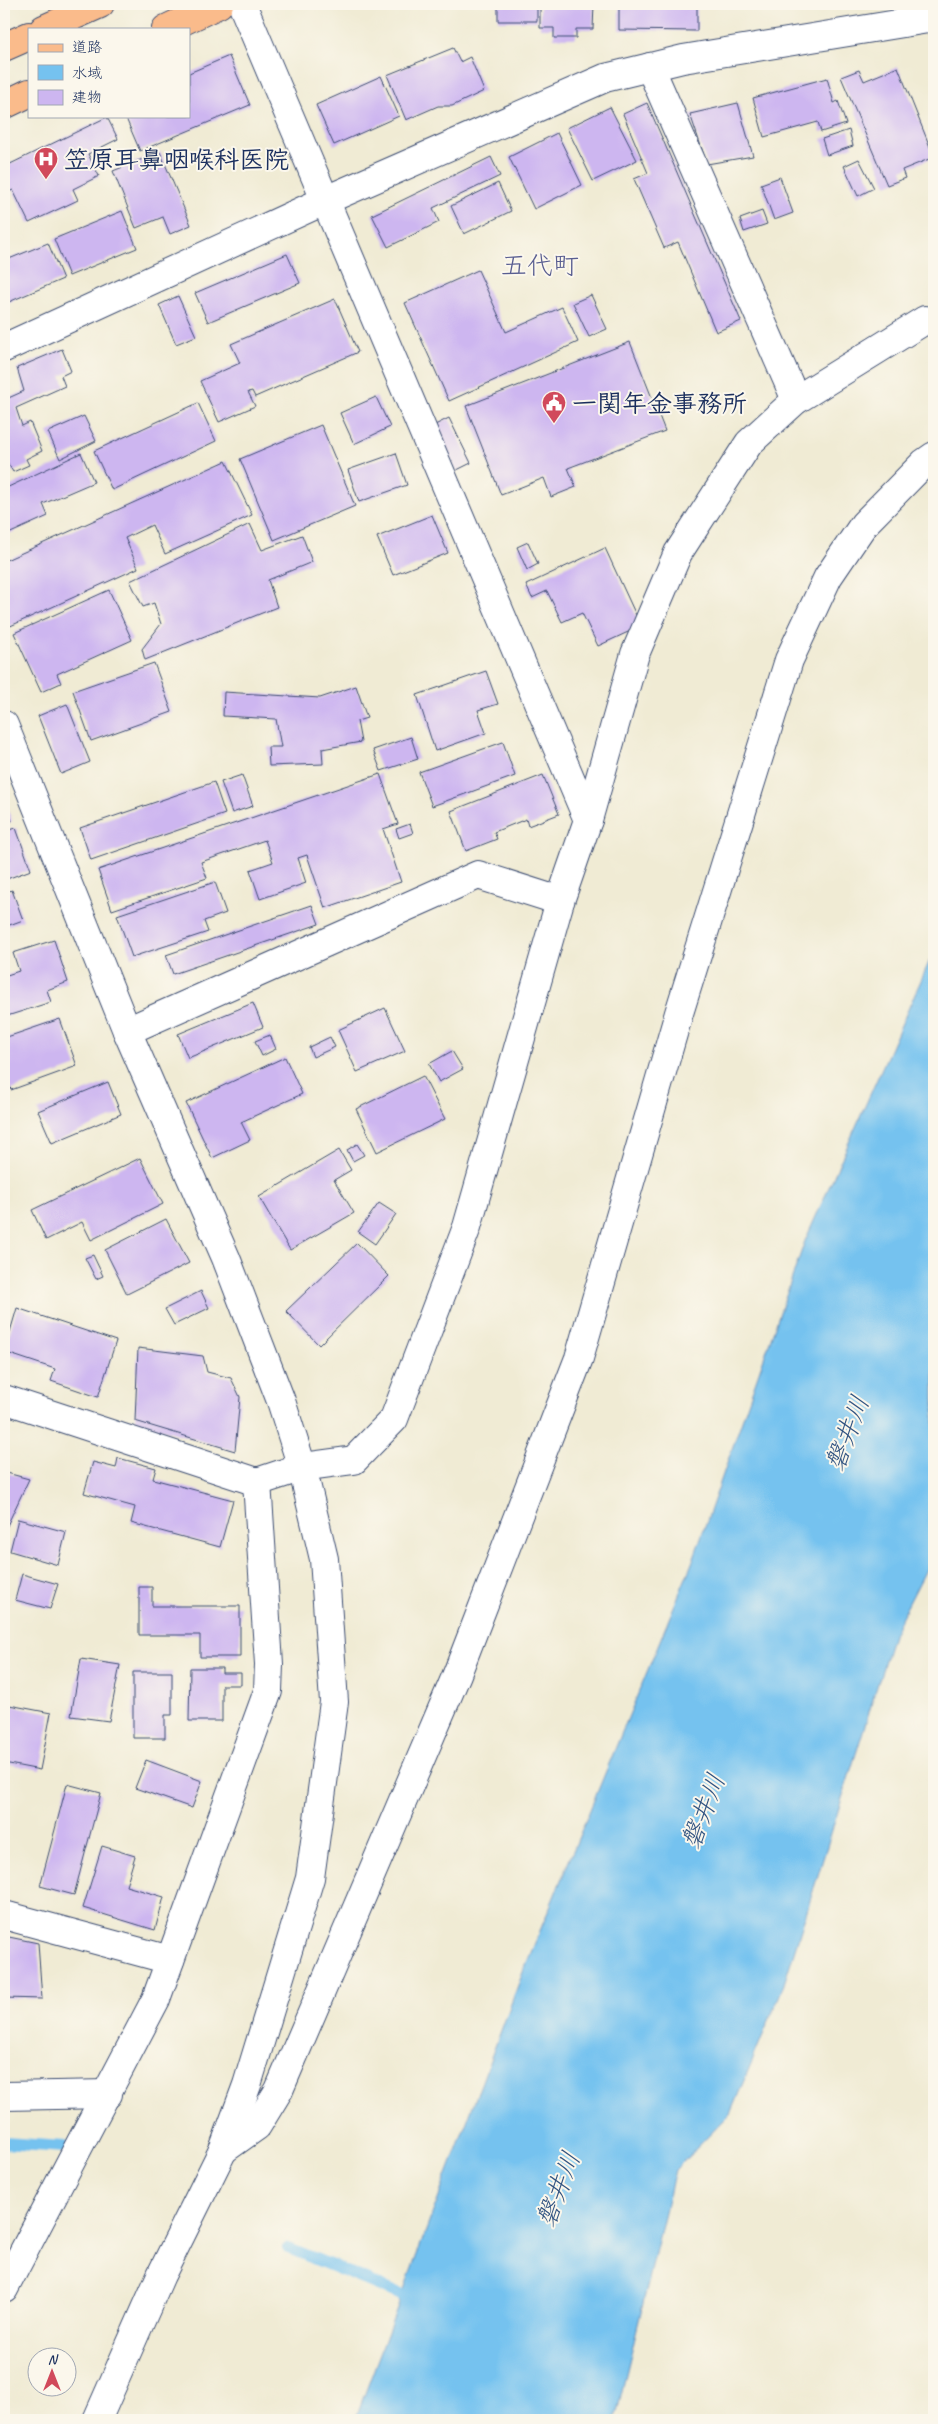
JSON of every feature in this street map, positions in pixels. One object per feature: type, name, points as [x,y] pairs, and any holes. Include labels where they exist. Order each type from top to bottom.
[{"type":"main road","points":[[46,28],[100,4]]},
{"type":"main road","points":[[168,28],[219,4]]},
{"type":"main road","points":[[4,47],[28,36]]},
{"type":"main road","points":[[4,105],[28,93]]},
{"type":"street","points":[[242,4],[588,820]]},
{"type":"street","points":[[4,348],[326,200],[604,78],[885,15],[934,18]]},
{"type":"street","points":[[650,67],[796,400]]},
{"type":"street","points":[[4,1399],[257,1482],[302,1468],[354,1460],[394,1419],[467,1227],[560,901],[588,820],[636,654],[678,553],[749,443],[796,400],[925,320]]},
{"type":"street","points":[[223,2150],[257,2126],[279,2090],[458,1674],[579,1358],[679,1013],[789,660],[828,577],[864,524],[924,462],[934,456]]},
{"type":"street","points":[[4,725],[127,1031],[226,1258],[281,1401],[302,1468],[324,1559],[334,1702],[310,1878],[248,2085],[223,2150],[161,2276],[97,2420]]},
{"type":"street","points":[[127,1031],[478,875],[560,901]]},
{"type":"street","points":[[4,2289],[108,2094],[156,1999],[268,1691],[269,1664],[257,1482]]},
{"type":"street","points":[[4,1915],[170,1960]]},
{"type":"street","points":[[4,2096],[108,2094]]},
{"type":"water","name":"磐井川","points":[[934,951],[934,1554],[894,1632],[783,1987],[730,2114],[675,2170],[615,2420],[355,2420],[523,1972],[692,1563],[805,1241]]},
{"type":"building","points":[[498,4],[537,4],[537,21],[498,21]]},
{"type":"building","points":[[540,4],[594,4],[593,29],[576,29],[576,38],[554,38],[554,28],[540,28]]},
{"type":"building","points":[[619,4],[697,4],[697,31],[619,30]]},
{"type":"building","points":[[453,48],[460,62],[470,57],[484,91],[452,106],[438,106],[406,120],[387,75]]},
{"type":"building","points":[[229,56],[250,105],[140,151],[126,118],[190,118],[190,73]]},
{"type":"building","points":[[898,67],[934,157],[902,170],[905,178],[887,185],[841,77],[859,70],[864,81]]},
{"type":"building","points":[[381,76],[399,116],[334,145],[316,105]]},
{"type":"building","points":[[827,78],[834,103],[838,101],[846,124],[821,132],[818,122],[764,137],[753,98]]},
{"type":"building","points":[[647,103],[741,321],[716,332],[678,242],[664,248],[634,179],[648,173],[623,114]]},
{"type":"building","points":[[738,103],[753,156],[707,164],[690,114]]},
{"type":"building","points":[[610,107],[637,160],[593,181],[567,128]]},
{"type":"building","points":[[105,118],[108,118],[118,139],[88,154],[99,176],[73,189],[78,200],[29,223],[13,190],[4,194],[4,167]]},
{"type":"building","points":[[849,130],[853,146],[827,155],[822,139]]},
{"type":"building","points":[[557,133],[582,185],[534,209],[509,157]]},
{"type":"building","points":[[160,152],[191,225],[170,234],[163,217],[136,228],[113,171]]},
{"type":"building","points":[[491,157],[500,176],[433,208],[439,222],[388,247],[372,215]]},
{"type":"building","points":[[859,159],[874,188],[858,196],[844,166]]},
{"type":"building","points":[[780,177],[793,213],[774,220],[761,184]]},
{"type":"building","points":[[498,183],[511,211],[464,234],[451,206]]},
{"type":"building","points":[[122,211],[137,248],[69,276],[54,239]]},
{"type":"building","points":[[762,211],[767,224],[744,232],[740,219]]},
{"type":"building","points":[[48,243],[63,279],[4,304],[4,261]]},
{"type":"building","points":[[287,254],[300,283],[208,322],[195,293]]},
{"type":"building","points":[[478,270],[506,332],[562,307],[578,342],[449,401],[405,303]]},
{"type":"building","points":[[591,295],[607,329],[589,337],[573,303]]},
{"type":"building","points":[[178,296],[196,336],[176,344],[159,305]]},
{"type":"building","points":[[335,299],[358,352],[255,397],[252,391],[248,392],[255,406],[219,422],[200,381],[240,363],[231,344]]},
{"type":"building","points":[[630,342],[665,431],[568,468],[576,487],[551,497],[544,478],[501,495],[466,406]]},
{"type":"building","points":[[62,349],[71,371],[61,376],[65,386],[16,408],[22,426],[30,422],[42,451],[26,459],[29,465],[13,472],[6,460],[4,461],[4,400],[24,391],[17,368]]},
{"type":"building","points":[[376,397],[390,427],[354,444],[340,413]]},
{"type":"building","points":[[198,403],[216,441],[112,490],[94,451]]},
{"type":"building","points":[[84,416],[96,441],[60,459],[48,432]]},
{"type":"building","points":[[449,418],[471,463],[455,471],[433,426]]},
{"type":"building","points":[[321,425],[355,506],[274,540],[240,459]]},
{"type":"building","points":[[81,453],[94,482],[43,504],[48,516],[4,536],[4,489]]},
{"type":"building","points":[[396,453],[407,485],[359,502],[348,470]]},
{"type":"building","points":[[226,461],[252,515],[165,554],[152,525],[125,538],[138,568],[6,628],[4,622],[4,561]]},
{"type":"building","points":[[432,515],[448,553],[393,575],[377,537]]},
{"type":"building","points":[[250,524],[262,550],[302,535],[312,562],[268,580],[277,607],[145,660],[142,649],[161,624],[154,603],[143,607],[130,581]]},
{"type":"building","points":[[528,542],[538,564],[527,570],[517,547]]},
{"type":"building","points":[[605,548],[641,626],[598,646],[582,613],[562,622],[547,591],[532,598],[526,585]]},
{"type":"building","points":[[109,590],[132,640],[57,674],[61,683],[41,692],[14,633]]},
{"type":"building","points":[[154,663],[172,712],[91,741],[73,691]]},
{"type":"building","points":[[486,671],[498,704],[478,710],[486,733],[435,751],[417,695]]},
{"type":"building","points":[[356,686],[367,718],[357,721],[361,742],[322,749],[323,764],[269,766],[268,747],[281,747],[276,719],[223,716],[224,692],[320,698]]},
{"type":"building","points":[[67,704],[90,762],[61,774],[38,716]]},
{"type":"building","points":[[411,737],[418,759],[381,771],[373,750]]},
{"type":"building","points":[[503,742],[515,776],[432,806],[419,772]]},
{"type":"building","points":[[380,774],[398,824],[383,829],[401,882],[325,908],[307,855],[298,858],[306,883],[260,899],[250,870],[273,862],[265,840],[201,862],[207,878],[112,910],[98,870]]},
{"type":"building","points":[[242,775],[253,806],[232,813],[221,782]]},
{"type":"building","points":[[543,775],[559,814],[528,826],[526,819],[494,832],[497,839],[466,851],[451,811]]},
{"type":"building","points":[[214,782],[225,814],[91,860],[80,828]]},
{"type":"building","points":[[4,801],[12,821],[4,824]]},
{"type":"building","points":[[410,824],[413,833],[399,838],[396,829]]},
{"type":"building","points":[[16,828],[31,870],[4,880],[4,832]]},
{"type":"building","points":[[215,882],[226,913],[204,921],[208,932],[132,957],[117,915]]},
{"type":"building","points":[[12,890],[23,920],[4,927],[4,893]]},
{"type":"building","points":[[312,905],[319,924],[173,974],[166,955]]},
{"type":"building","points":[[54,940],[68,982],[47,990],[51,1002],[4,1017],[4,976],[19,971],[13,953]]},
{"type":"building","points":[[253,1003],[263,1027],[188,1058],[178,1034]]},
{"type":"building","points":[[385,1008],[405,1051],[357,1072],[338,1030]]},
{"type":"building","points":[[60,1019],[77,1066],[11,1090],[4,1070],[4,1038]]},
{"type":"building","points":[[270,1035],[276,1049],[262,1056],[255,1041]]},
{"type":"building","points":[[330,1037],[335,1047],[313,1057],[309,1047]]},
{"type":"building","points":[[452,1051],[463,1069],[439,1082],[429,1064]]},
{"type":"building","points":[[285,1057],[302,1094],[241,1122],[250,1140],[212,1158],[186,1103]]},
{"type":"building","points":[[423,1076],[445,1119],[377,1152],[356,1109]]},
{"type":"building","points":[[108,1082],[121,1114],[52,1143],[38,1111]]},
{"type":"building","points":[[357,1144],[364,1155],[353,1161],[347,1150]]},
{"type":"building","points":[[339,1150],[351,1170],[334,1180],[354,1213],[290,1250],[259,1197]]},
{"type":"building","points":[[140,1158],[163,1204],[91,1240],[82,1222],[46,1240],[32,1210]]},
{"type":"building","points":[[379,1203],[396,1214],[375,1244],[358,1232]]},
{"type":"building","points":[[166,1219],[189,1263],[127,1294],[105,1250]]},
{"type":"building","points":[[357,1243],[389,1276],[319,1345],[286,1311]]},
{"type":"building","points":[[93,1255],[103,1276],[96,1279],[85,1258]]},
{"type":"building","points":[[201,1291],[209,1308],[174,1325],[165,1309]]},
{"type":"building","points":[[17,1308],[116,1341],[98,1397],[51,1381],[55,1369],[4,1352]]},
{"type":"building","points":[[138,1348],[203,1356],[207,1372],[231,1378],[240,1397],[235,1451],[135,1421]]},
{"type":"building","points":[[118,1458],[156,1468],[153,1479],[233,1500],[220,1547],[131,1523],[135,1507],[84,1493],[93,1462],[116,1468]]},
{"type":"building","points":[[7,1473],[29,1479],[4,1532],[4,1481]]},
{"type":"building","points":[[18,1519],[66,1532],[58,1565],[10,1551]]},
{"type":"building","points":[[22,1574],[58,1584],[50,1609],[15,1600]]},
{"type":"building","points":[[139,1587],[152,1587],[152,1606],[240,1606],[240,1657],[200,1657],[200,1635],[139,1635]]},
{"type":"building","points":[[81,1659],[120,1665],[109,1721],[71,1716]]},
{"type":"building","points":[[190,1668],[222,1668],[222,1673],[241,1673],[241,1685],[222,1685],[222,1721],[189,1721]]},
{"type":"building","points":[[133,1672],[172,1672],[172,1715],[165,1715],[165,1738],[133,1738]]},
{"type":"building","points":[[4,1704],[51,1713],[40,1770],[4,1763]]},
{"type":"building","points":[[146,1760],[202,1781],[192,1808],[135,1788]]},
{"type":"building","points":[[67,1784],[101,1793],[74,1895],[40,1886]]},
{"type":"building","points":[[102,1846],[135,1856],[126,1886],[164,1897],[155,1930],[83,1908]]},
{"type":"building","points":[[4,1936],[38,1943],[42,1999],[4,1998]]},
{"type":"waterway","points":[[4,2143],[64,2147]]},
{"type":"waterway","points":[[289,2248],[416,2301]]},
{"type":"place","name":"笠原耳鼻咽喉科医院","points":[[46,180]]},
{"type":"place","name":"一関年金事務所","points":[[554,424]]},
{"type":"district","name":"五代町","points":[[540,265]]}]
